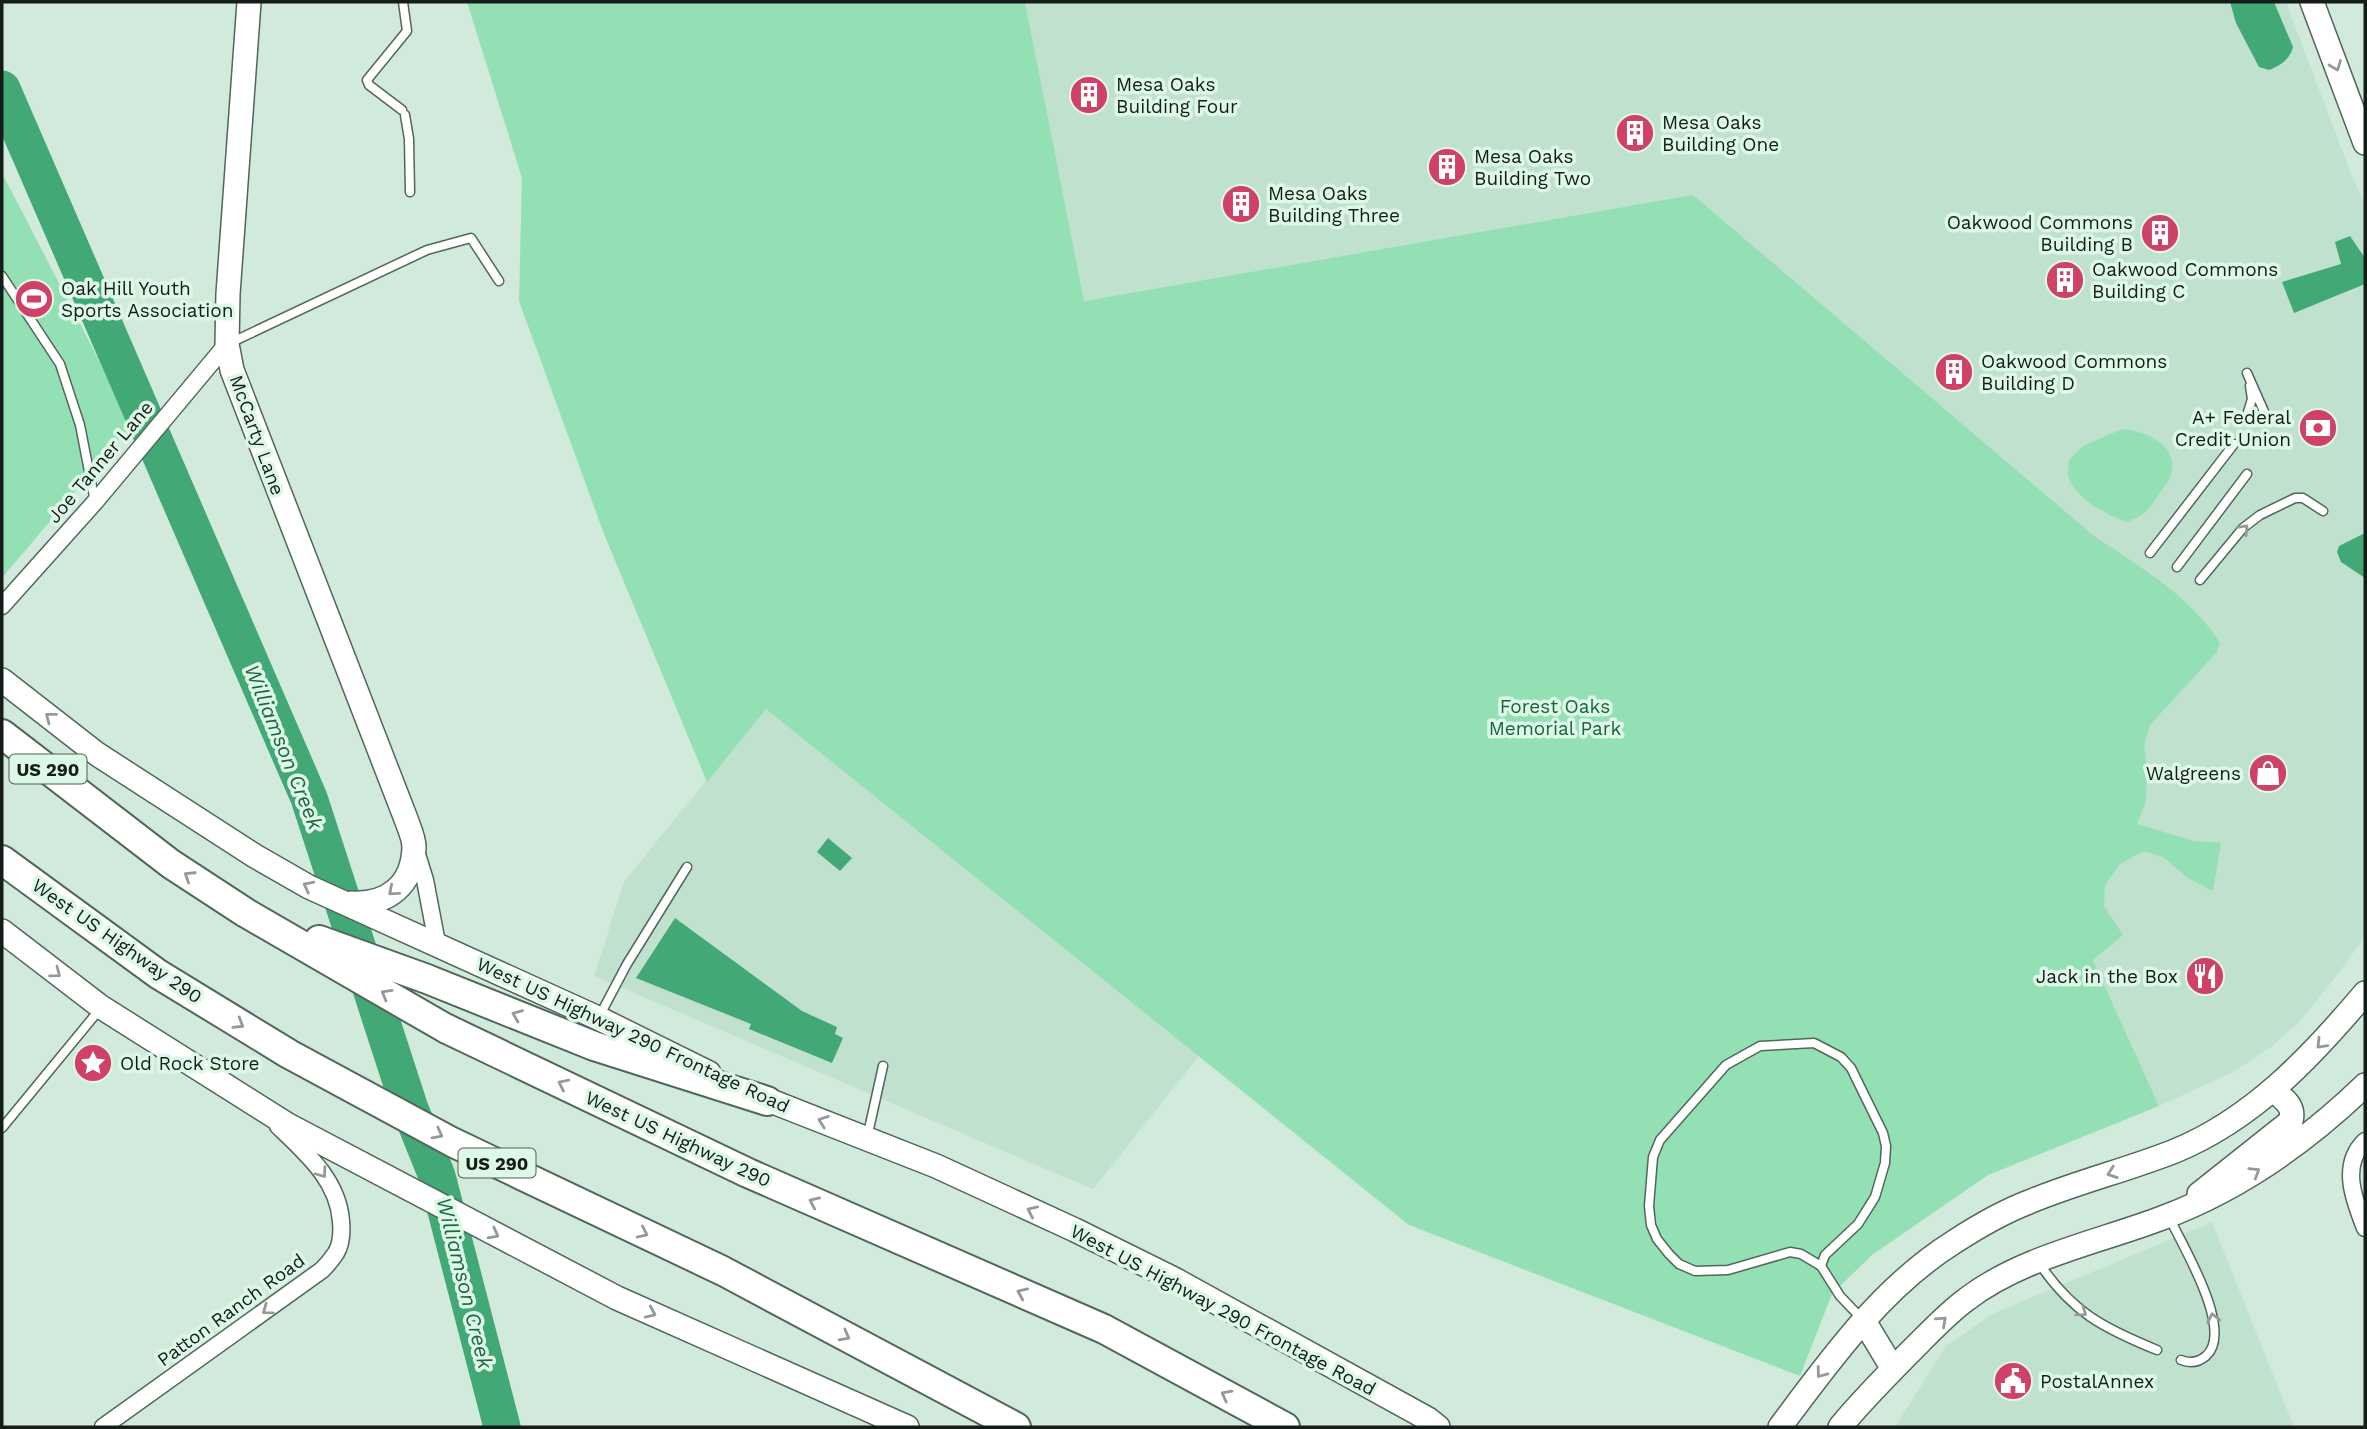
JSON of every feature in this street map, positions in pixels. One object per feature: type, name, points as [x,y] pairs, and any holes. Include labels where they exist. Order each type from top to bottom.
[{"type":"highway","name":"West US Highway 290","points":[[2,734],[171,864],[246,913],[445,1028],[748,1173],[1104,1329],[1286,1427]]},
{"type":"highway","name":"West US Highway 290","points":[[2,860],[158,974],[289,1054],[452,1142],[723,1271],[1016,1427]]},
{"type":"highway","points":[[246,913],[427,979],[594,1046],[767,1101]]},
{"type":"main road","name":"McCarty Lane","points":[[249,2],[230,266],[227,344],[232,370],[414,845]]},
{"type":"main road","points":[[2312,2],[2365,143]]},
{"type":"main road","name":"West US Highway 290 Frontage Road","points":[[2,680],[97,754],[254,856],[309,887],[598,1018],[767,1101],[936,1166],[1174,1279],[1438,1427]]},
{"type":"main road","points":[[344,903],[368,904],[388,898],[400,886],[409,871],[414,845]]},
{"type":"main road","points":[[2,931],[101,1007],[257,1107],[617,1298],[907,1427]]},
{"type":"main road","points":[[1780,1427],[1824,1368],[1887,1296],[1952,1243],[2028,1202],[2177,1150],[2223,1126],[2273,1090],[2322,1044],[2365,993]]},
{"type":"main road","points":[[1840,1427],[1864,1398],[1967,1298],[2027,1265],[2175,1213],[2225,1191],[2290,1150],[2336,1113],[2365,1085]]},
{"type":"main road","points":[[2175,1213],[2291,1121],[2292,1109],[2288,1102],[2273,1090]]},
{"type":"main road","points":[[1864,1321],[1893,1369]]},
{"type":"street","name":"Joe Tanner Lane","points":[[2,606],[99,497],[227,344]]},
{"type":"street","name":"McCarty Lane","points":[[414,845],[425,880],[437,943]]},
{"type":"street","name":"Patton Ranch Road","points":[[103,1427],[322,1270],[338,1251],[342,1234],[340,1205],[329,1181],[309,1155],[257,1107]]},
{"type":"street","points":[[2365,1141],[2355,1150],[2351,1172],[2353,1196],[2365,1228]]},
{"type":"lane","points":[[403,2],[407,32],[367,80],[369,85],[403,113],[408,139],[410,192]]},
{"type":"lane","points":[[227,344],[427,250],[471,238],[499,281]]},
{"type":"lane","points":[[2,276],[60,364],[99,497]]},
{"type":"lane","points":[[2248,411],[2252,399],[2247,373],[2266,416]]},
{"type":"lane","points":[[2150,553],[2234,444]]},
{"type":"lane","points":[[2177,567],[2247,474]]},
{"type":"lane","points":[[2200,580],[2244,528],[2260,515],[2295,498],[2303,498],[2323,511]]},
{"type":"lane","points":[[598,1018],[626,964],[687,867]]},
{"type":"lane","points":[[2,1128],[101,1007]]},
{"type":"lane","points":[[1821,1266],[1825,1255],[1858,1224],[1875,1198],[1885,1163],[1884,1133],[1851,1068],[1840,1057],[1814,1043],[1760,1046],[1726,1065],[1660,1140],[1653,1157],[1650,1181],[1651,1225],[1657,1239],[1674,1259],[1695,1271],[1727,1270],[1790,1252],[1801,1254],[1821,1266],[1840,1296],[1864,1321]]},
{"type":"lane","points":[[867,1139],[883,1066]]},
{"type":"lane","points":[[2175,1213],[2210,1305],[2216,1336],[2211,1351],[2195,1362],[2181,1360]]},
{"type":"lane","points":[[2037,1261],[2073,1306],[2098,1323],[2157,1350]]},
{"type":"shaded area","points":[[1025,2],[2286,2],[2351,174],[2365,204],[2365,937],[2300,1021],[2271,1047],[2235,1071],[2159,1106],[2035,831],[2156,577],[2094,536],[1693,196],[1083,301]]},
{"type":"shaded area","points":[[2230,2],[2274,2],[2293,47],[2290,55],[2269,70],[2259,67],[2236,23]]},
{"type":"shaded area","points":[[2350,236],[2365,258],[2365,284],[2294,313],[2282,282],[2341,264],[2335,242]]},
{"type":"shaded area","points":[[2365,533],[2365,578],[2341,562],[2337,552],[2339,546]]},
{"type":"shaded area","points":[[765,708],[1199,1056],[1093,1189],[594,976],[624,882]]},
{"type":"shaded area","points":[[828,838],[852,858],[840,871],[817,852]]},
{"type":"shaded area","points":[[675,918],[802,1011],[837,1027],[835,1034],[843,1038],[832,1063],[749,1029],[751,1024],[636,978]]},
{"type":"shaded area","points":[[2212,1222],[2294,1427],[1895,1427],[1946,1346],[1994,1313]]},
{"type":"green space","name":"Forest Oaks Memorial Park","points":[[467,2],[1025,2],[1084,301],[1693,195],[2094,536],[2179,596],[2208,626],[2220,643],[2217,652],[2150,725],[2144,745],[2147,768],[2146,801],[2137,824],[2194,841],[2221,843],[2213,891],[2188,878],[2163,857],[2143,851],[2120,864],[2105,885],[2104,906],[2123,935],[2093,960],[2159,1106],[1988,1175],[1872,1255],[1832,1294],[1800,1376],[1409,1225],[766,709],[707,782],[604,534],[519,301],[522,178]]},
{"type":"green space","name":"Oak Hill Youth Sports Association","points":[[2,173],[132,424],[2,578]]},
{"type":"green space","points":[[2122,429],[2139,432],[2156,440],[2169,452],[2172,461],[2170,476],[2152,504],[2142,514],[2127,522],[2088,502],[2071,483],[2068,472],[2069,460],[2083,446]]},
{"type":"waterway","name":"Williamson Creek","points":[[2,89],[309,798],[410,1109],[437,1176],[502,1427]]},
{"type":"place","name":"Mesa Oaks Building Four","points":[[1089,95]]},
{"type":"place","name":"Mesa Oaks Building One","points":[[1635,133]]},
{"type":"place","name":"Mesa Oaks Building Two","points":[[1447,167]]},
{"type":"place","name":"Mesa Oaks Building Three","points":[[1241,204]]},
{"type":"place","name":"Oakwood Commons Building B","points":[[2160,233]]},
{"type":"place","name":"Oakwood Commons Building C","points":[[2065,280]]},
{"type":"place","name":"Oak Hill Youth Sports Association","points":[[34,299]]},
{"type":"place","name":"Oakwood Commons Building D","points":[[1954,372]]},
{"type":"place","name":"A+ Federal Credit Union","points":[[2318,428]]},
{"type":"place","name":"Walgreens","points":[[2268,773]]},
{"type":"place","name":"Jack in the Box","points":[[2205,976]]},
{"type":"place","name":"Old Rock Store","points":[[93,1063]]},
{"type":"place","name":"PostalAnnex","points":[[2013,1381]]}]
